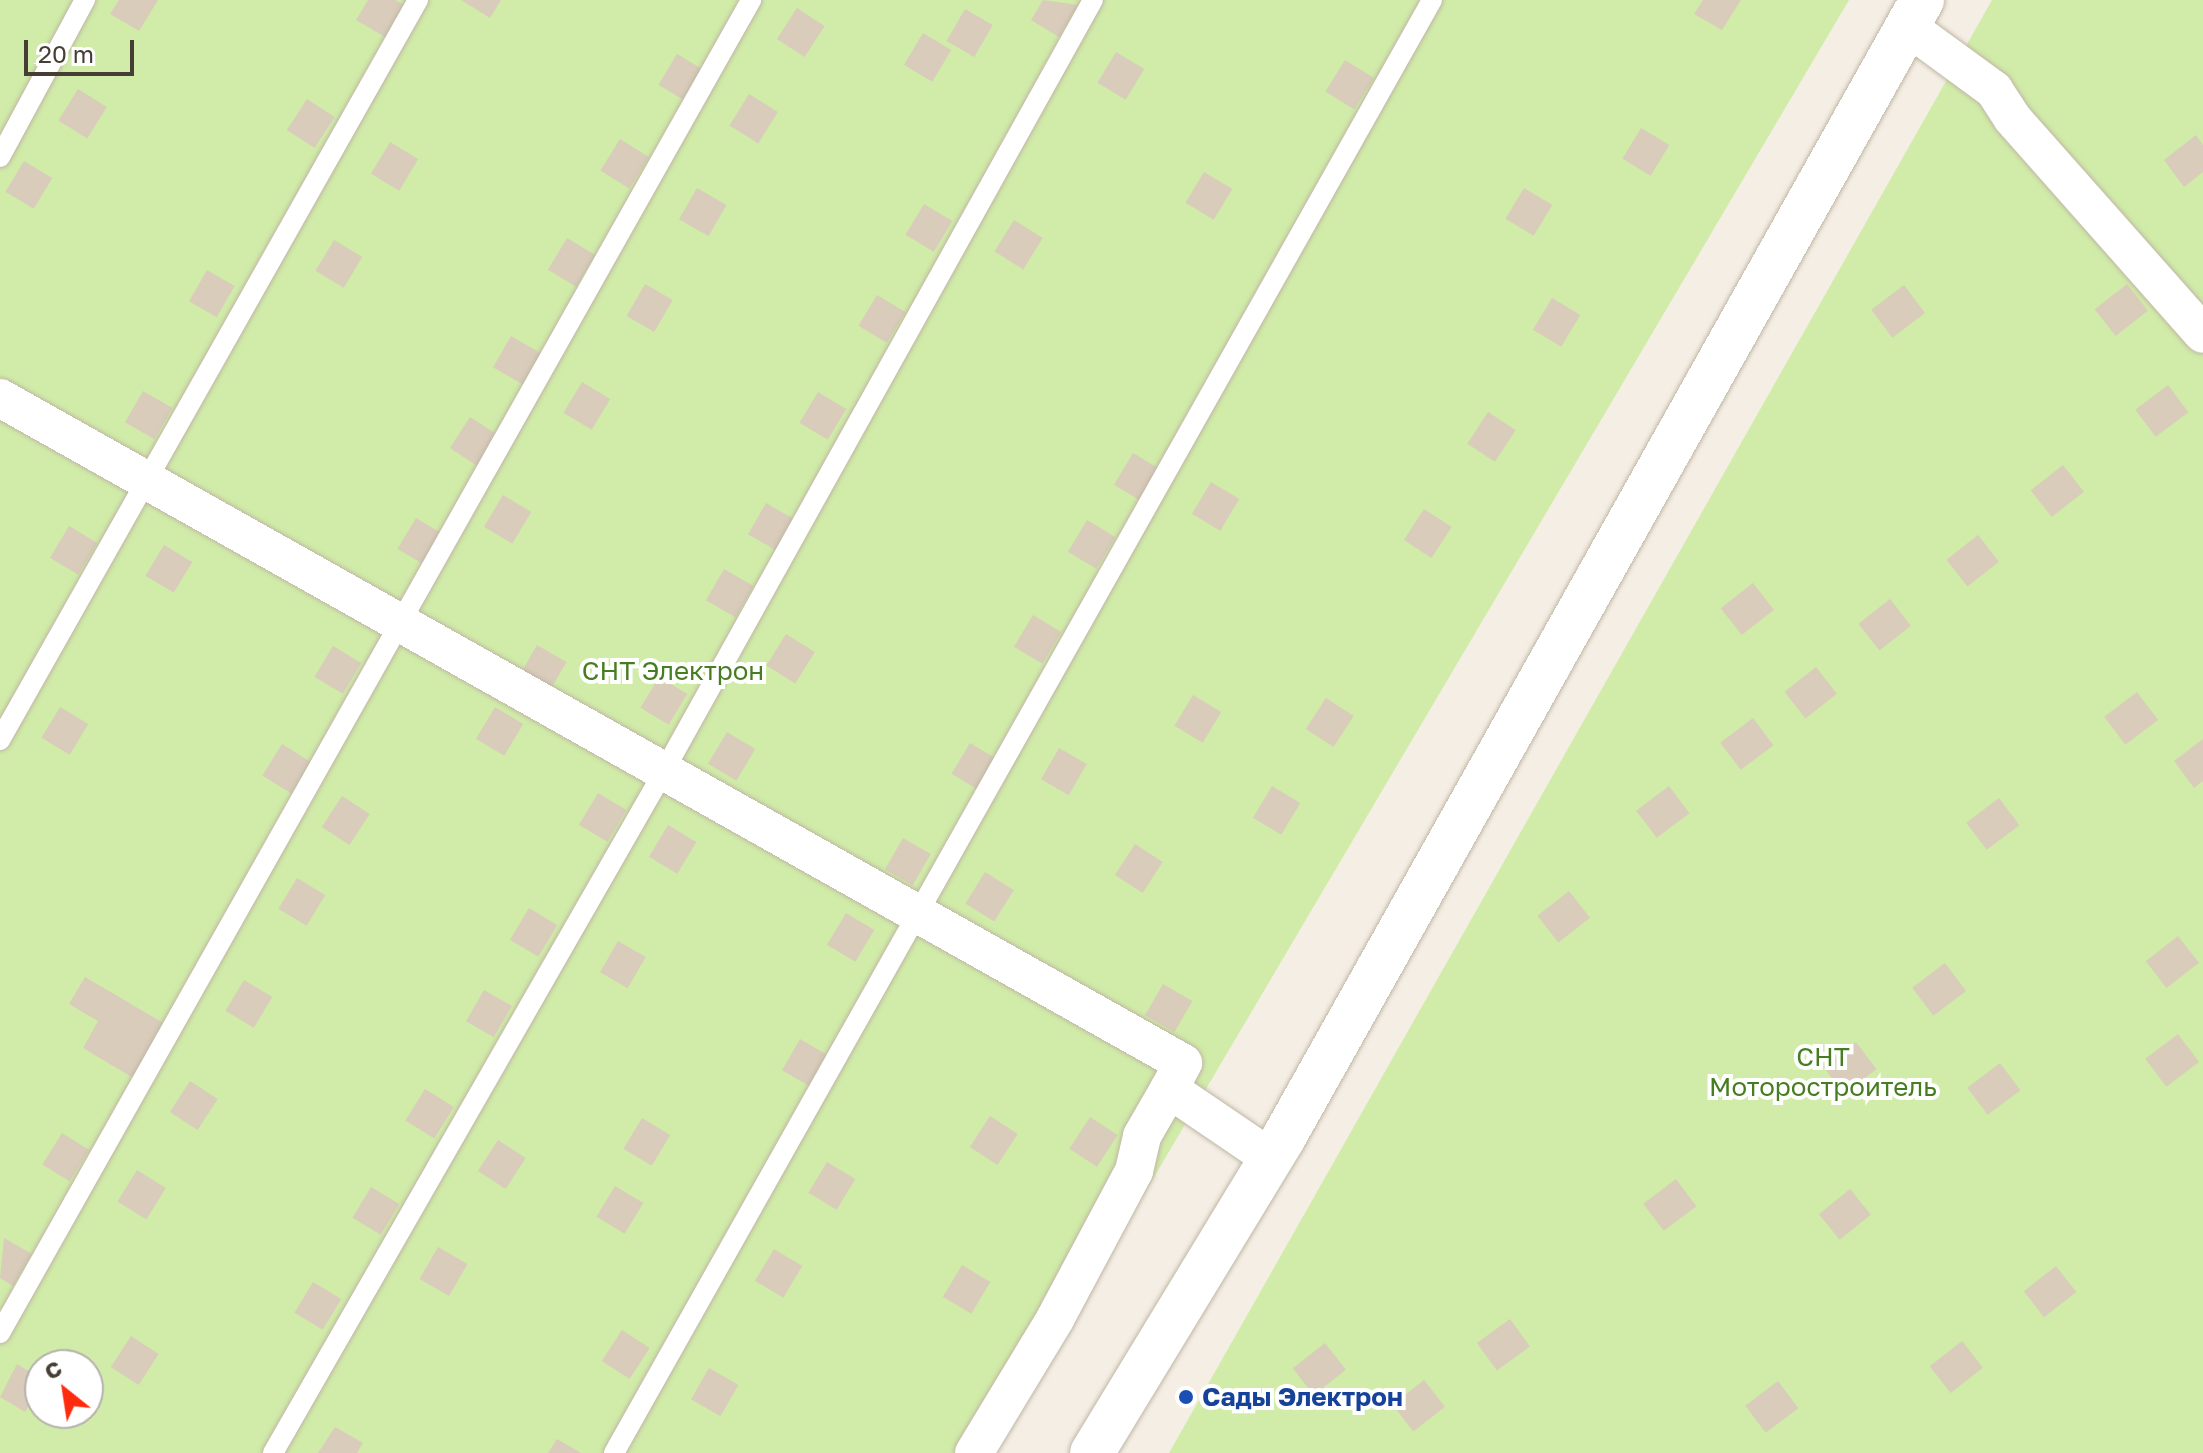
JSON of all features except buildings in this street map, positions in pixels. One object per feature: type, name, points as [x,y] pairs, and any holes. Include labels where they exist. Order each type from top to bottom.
[{"type":"street","points":[[1092,1453],[1272,1159],[1915,13],[1994,90],[2012,118],[2203,334]]},
{"type":"street","points":[[0,398],[1183,1063],[1142,1136],[1134,1171],[1055,1319],[974,1453]]},
{"type":"street","points":[[1169,1089],[1272,1159]]},
{"type":"lane","points":[[0,157],[85,0]]},
{"type":"lane","points":[[0,740],[418,0]]},
{"type":"lane","points":[[0,1333],[751,0]]},
{"type":"lane","points":[[273,1453],[664,771],[1093,0]]},
{"type":"lane","points":[[614,1453],[1432,0]]},
{"type":"green space","name":"СНТ Электрон","points":[[0,0],[1849,0],[991,1453],[0,1453]]},
{"type":"green space","name":"СНТ Моторостроитель","points":[[1992,0],[2203,0],[2203,1453],[1169,1453]]},
{"type":"place","name":"Сады Электрон","points":[[1186,1397]]}]
